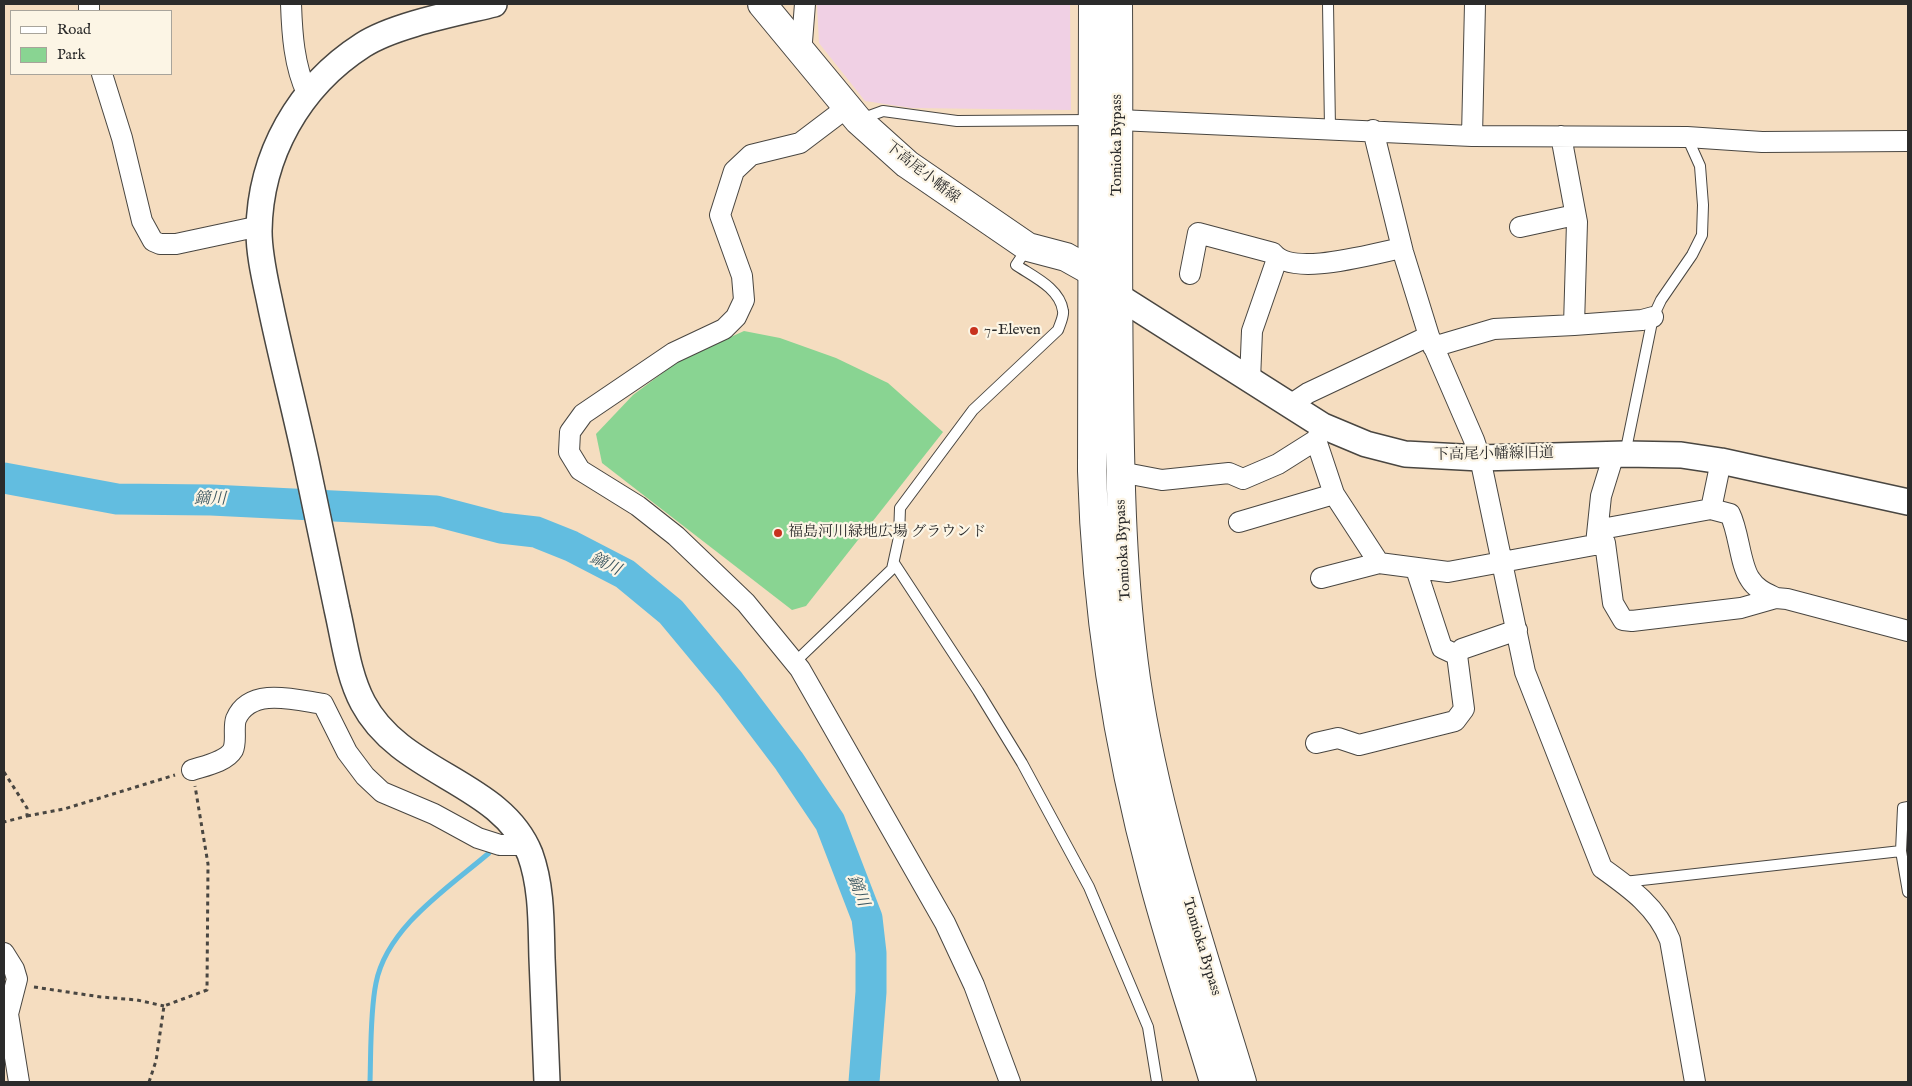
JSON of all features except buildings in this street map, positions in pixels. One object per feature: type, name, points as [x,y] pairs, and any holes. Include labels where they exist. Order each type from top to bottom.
[{"type":"main road","name":"下高尾小幡線","points":[[762,4],[801,54],[851,112],[913,169],[1028,247],[1066,257],[1090,271],[1118,296]]},
{"type":"main road","name":"Tomioka Bypass","points":[[1093,4],[1106,120],[1118,296],[1121,534],[1125,589],[1136,680],[1146,736],[1179,873],[1242,1082]]},
{"type":"main road","name":"Tomioka Bypass","points":[[1118,4],[1090,271],[1093,519],[1103,633],[1121,741],[1152,879],[1214,1082]]},
{"type":"street","points":[[290,4],[293,39],[301,81],[307,93]]},
{"type":"street","points":[[494,4],[398,29],[365,43],[337,65],[307,93],[279,137],[268,170],[261,203],[260,226],[262,263],[355,683],[369,712],[381,728],[406,752],[488,801],[518,831],[530,855],[540,897],[547,1082]]},
{"type":"street","points":[[801,54],[805,4]]},
{"type":"street","points":[[1472,136],[1475,4]]},
{"type":"street","points":[[102,75],[122,138],[142,221],[153,241],[160,244],[176,244],[260,226]]},
{"type":"street","points":[[851,112],[837,115],[800,143],[751,156],[734,171],[720,215],[742,276],[744,300],[736,317],[724,329],[673,353],[583,414],[570,432],[569,452],[580,470],[638,506],[676,536],[746,603],[794,663],[844,742],[945,923],[974,986],[1010,1082]]},
{"type":"street","points":[[1106,120],[1330,128],[1472,136],[1687,137],[1762,142],[1908,141]]},
{"type":"street","points":[[1372,130],[1402,248],[1431,342],[1480,458],[1525,672],[1602,868],[1623,882],[1657,913],[1670,940],[1695,1082]]},
{"type":"street","points":[[1561,136],[1577,222],[1574,325]]},
{"type":"street","points":[[1520,227],[1575,216]]},
{"type":"street","points":[[1190,274],[1198,233],[1273,254],[1278,258],[1309,264],[1402,248]]},
{"type":"street","points":[[1250,380],[1252,331],[1278,258]]},
{"type":"street","name":"下高尾小幡線旧道","points":[[1118,296],[1290,406],[1320,433],[1347,438],[1388,451],[1432,456],[1480,458],[1620,454],[1681,455],[1721,461],[1908,502]]},
{"type":"street","points":[[1290,406],[1308,393],[1431,342],[1494,329],[1642,320],[1653,317]]},
{"type":"street","points":[[1120,472],[1162,480],[1229,473],[1243,479],[1278,464],[1320,433],[1334,494],[1379,563]]},
{"type":"street","points":[[1596,545],[1601,496],[1620,454]]},
{"type":"street","points":[[1711,510],[1721,461]]},
{"type":"street","points":[[1239,522],[1334,494]]},
{"type":"street","points":[[1596,545],[1607,528],[1711,510],[1730,514],[1735,523],[1748,578],[1757,588],[1776,598]]},
{"type":"street","points":[[1321,578],[1379,563],[1448,572],[1605,543],[1613,603],[1623,620],[1632,621],[1741,608],[1776,598],[1787,599],[1908,631]]},
{"type":"street","points":[[1416,569],[1442,648],[1457,655]]},
{"type":"street","points":[[1316,742],[1338,738],[1359,745],[1455,721],[1464,709],[1457,655],[1462,649],[1517,630]]},
{"type":"street","points":[[192,770],[225,758],[233,749],[236,719],[250,703],[264,697],[323,704],[347,752],[365,776],[382,792],[434,814],[478,838],[500,845],[525,844]]},
{"type":"street","points":[[4,954],[14,968],[17,979],[8,1014],[19,1082]]},
{"type":"lane","points":[[1328,4],[1330,128]]},
{"type":"lane","points":[[851,112],[883,111],[956,122],[1106,120]]},
{"type":"lane","points":[[1620,454],[1653,317],[1661,300],[1692,255],[1702,235],[1703,205],[1700,166],[1687,137]]},
{"type":"lane","points":[[794,663],[892,569],[899,537],[900,508],[961,422],[1058,330],[1064,312],[1060,301],[1051,288],[1016,265],[1028,247]]},
{"type":"lane","points":[[894,563],[978,691],[1022,763],[1089,887],[1148,1027],[1158,1082]]},
{"type":"lane","points":[[1908,807],[1903,808],[1901,851],[1908,892]]},
{"type":"lane","points":[[1623,882],[1901,851]]},
{"type":"path","points":[[4,822],[64,809],[192,770],[208,864],[207,990],[164,1006],[137,1000],[101,997],[16,984]]},
{"type":"path","points":[[4,772],[27,808],[26,816]]},
{"type":"path","points":[[149,1082],[156,1062],[164,1006]]},
{"type":"shaded area","points":[[817,4],[1070,4],[1071,110],[912,108],[865,101],[819,43]]},
{"type":"green space","name":"福島河川緑地広場 グラウンド","points":[[744,331],[780,338],[836,358],[888,383],[943,432],[806,606],[792,610],[602,463],[596,434],[633,395],[680,360]]},
{"type":"waterway","name":"鏑川","points":[[4,478],[117,499],[211,500],[436,511],[501,528],[536,532],[571,546],[625,574],[671,612],[730,683],[789,761],[830,822],[867,918],[871,953],[871,992],[864,1082]]},
{"type":"waterway","points":[[370,1082],[373,1006],[376,983],[382,963],[406,926],[421,910],[489,853]]},
{"type":"place","name":"7-Eleven","points":[[974,331]]},
{"type":"place","name":"福島河川緑地広場 グラウンド","points":[[778,533]]}]
